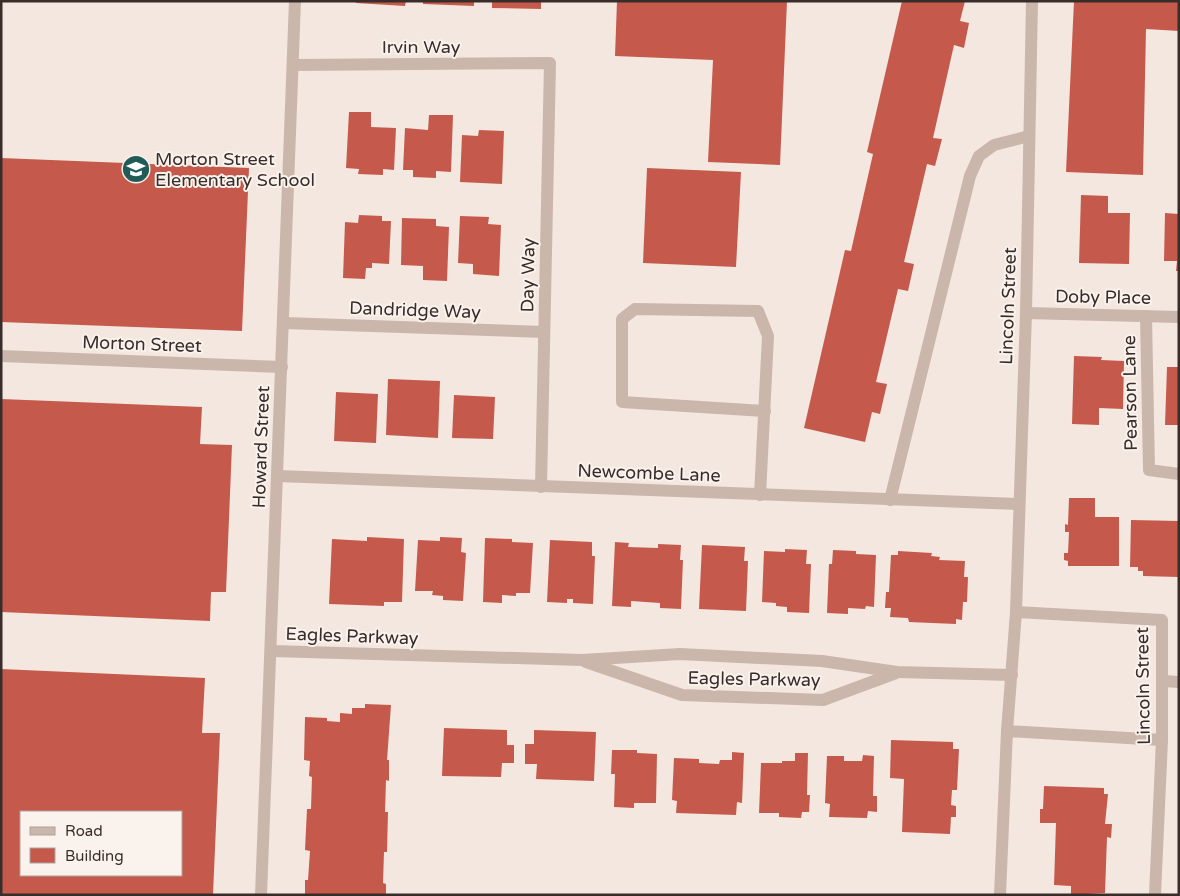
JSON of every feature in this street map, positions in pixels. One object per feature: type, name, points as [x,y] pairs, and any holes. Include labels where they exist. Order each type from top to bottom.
[{"type":"street","name":"Howard Street","points":[[261,895],[272,651],[295,1]]},
{"type":"street","name":"Lincoln Street","points":[[1000,895],[1007,730],[1016,612],[1026,313],[1032,1]]},
{"type":"street","name":"Irvin Way","points":[[293,65],[550,63]]},
{"type":"street","name":"Day Way","points":[[541,487],[550,63]]},
{"type":"street","points":[[890,500],[970,176],[979,156],[994,145],[1029,136]]},
{"type":"street","points":[[760,495],[765,411],[768,336],[758,311],[635,309],[622,319],[622,402],[765,411]]},
{"type":"street","name":"Doby Place","points":[[1026,313],[1179,317]]},
{"type":"street","name":"Pearson Lane","points":[[1146,316],[1149,470],[1179,474]]},
{"type":"street","name":"Dandridge Way","points":[[284,323],[544,332]]},
{"type":"street","name":"Morton Street","points":[[1,356],[282,367]]},
{"type":"street","name":"Newcombe Lane","points":[[278,476],[1019,504]]},
{"type":"street","name":"Lincoln Street","points":[[1016,612],[1162,620],[1162,740],[1155,895]]},
{"type":"street","name":"Eagles Parkway","points":[[272,651],[582,660],[680,654],[822,661],[897,672],[1012,675]]},
{"type":"street","name":"Eagles Parkway","points":[[582,660],[682,695],[692,696],[823,700],[897,672]]},
{"type":"street","points":[[1163,681],[1179,682]]},
{"type":"street","points":[[1007,730],[1162,740]]},
{"type":"building","points":[[356,1],[406,1],[405,6],[356,3]]},
{"type":"building","points":[[423,1],[474,1],[474,6],[423,4]]},
{"type":"building","points":[[492,1],[541,1],[541,9],[492,8]]},
{"type":"building","points":[[617,1],[787,1],[780,165],[708,162],[713,60],[615,56]]},
{"type":"building","points":[[902,1],[965,1],[960,21],[969,23],[964,48],[954,45],[933,138],[942,139],[935,166],[927,164],[904,262],[914,264],[908,291],[898,289],[876,382],[887,384],[880,414],[872,412],[865,442],[804,428],[845,250],[851,251],[873,154],[867,152]]},
{"type":"building","points":[[1074,1],[1179,1],[1179,31],[1146,29],[1143,175],[1066,172]]},
{"type":"building","points":[[349,112],[371,112],[371,127],[396,128],[394,170],[383,169],[383,175],[358,174],[359,169],[346,168]]},
{"type":"building","points":[[429,115],[453,115],[451,172],[436,171],[436,178],[413,177],[413,170],[403,170],[405,128],[428,130]]},
{"type":"building","points":[[479,130],[504,131],[502,184],[460,182],[462,135],[478,136]]},
{"type":"building","name":"Morton Street Elementary School","points":[[1,158],[249,168],[242,331],[1,322]]},
{"type":"building","points":[[647,168],[741,172],[736,267],[643,263]]},
{"type":"building","points":[[1081,195],[1108,196],[1108,213],[1130,213],[1129,264],[1079,263]]},
{"type":"building","points":[[1165,213],[1179,214],[1179,271],[1176,271],[1177,261],[1164,261]]},
{"type":"building","points":[[359,215],[382,216],[382,221],[391,221],[389,264],[372,263],[372,268],[366,268],[365,279],[343,278],[345,222],[358,223]]},
{"type":"building","points":[[460,216],[489,217],[488,224],[501,225],[499,276],[473,274],[473,264],[458,263]]},
{"type":"building","points":[[402,218],[436,219],[436,226],[449,227],[447,281],[423,280],[423,266],[401,265]]},
{"type":"building","points":[[1074,356],[1102,357],[1101,360],[1124,361],[1123,409],[1099,408],[1099,425],[1072,424]]},
{"type":"building","points":[[1167,367],[1179,367],[1179,425],[1165,425]]},
{"type":"building","points":[[388,379],[440,381],[438,438],[386,435]]},
{"type":"building","points":[[336,392],[378,394],[376,443],[334,441]]},
{"type":"building","points":[[454,395],[495,397],[493,439],[452,438]]},
{"type":"building","points":[[1,399],[202,407],[200,444],[232,445],[226,592],[211,592],[210,621],[1,612]]},
{"type":"building","points":[[1069,498],[1095,498],[1095,517],[1119,517],[1119,566],[1068,566],[1068,561],[1064,560],[1064,553],[1068,553],[1069,532],[1065,532],[1065,524],[1068,525]]},
{"type":"building","points":[[1131,520],[1179,521],[1178,577],[1143,576],[1143,571],[1138,571],[1138,567],[1130,567]]},
{"type":"building","points":[[367,537],[404,539],[402,602],[384,602],[384,606],[329,604],[332,539],[367,541]]},
{"type":"building","points":[[440,537],[462,538],[461,552],[466,553],[463,601],[443,600],[443,596],[432,595],[433,591],[415,591],[418,540],[440,541]]},
{"type":"building","points":[[485,538],[512,539],[512,542],[533,543],[530,593],[516,593],[516,596],[502,595],[502,603],[483,602]]},
{"type":"building","points":[[550,540],[592,542],[592,556],[595,556],[593,604],[573,603],[573,599],[567,599],[567,603],[547,602]]},
{"type":"building","points":[[615,542],[629,543],[628,547],[658,548],[658,544],[681,545],[680,560],[683,560],[681,609],[660,608],[660,603],[631,601],[631,607],[612,606]]},
{"type":"building","points":[[702,545],[745,547],[744,561],[748,561],[746,611],[699,609]]},
{"type":"building","points":[[785,549],[807,550],[806,564],[811,564],[809,613],[787,612],[787,607],[776,606],[776,603],[762,602],[764,551],[785,552]]},
{"type":"building","points":[[833,550],[856,551],[856,554],[876,555],[874,607],[866,606],[865,609],[848,608],[848,614],[827,613],[829,564],[832,564]]},
{"type":"building","points":[[898,551],[932,553],[931,556],[940,557],[939,560],[965,561],[964,577],[968,577],[967,602],[963,602],[962,620],[956,619],[956,624],[909,622],[908,618],[890,617],[891,608],[885,608],[886,592],[889,592],[891,555],[898,555]]},
{"type":"building","points":[[1,669],[205,678],[202,733],[220,733],[213,895],[1,895]]},
{"type":"building","points":[[365,704],[391,705],[387,760],[389,760],[389,781],[386,780],[385,812],[388,812],[387,852],[384,852],[383,883],[386,884],[386,895],[305,895],[305,880],[308,880],[310,851],[305,850],[307,809],[311,809],[312,777],[309,776],[310,761],[304,760],[305,717],[327,718],[327,721],[340,722],[340,713],[352,714],[352,708],[365,708]]},
{"type":"building","points":[[444,728],[507,730],[507,745],[514,745],[514,763],[502,763],[501,777],[442,776]]},
{"type":"building","points":[[534,730],[596,732],[594,781],[536,779],[537,764],[525,764],[525,744],[534,744]]},
{"type":"building","points":[[891,740],[953,742],[953,749],[959,749],[957,790],[952,790],[951,805],[956,806],[956,817],[951,817],[950,834],[902,832],[904,779],[890,778]]},
{"type":"building","points":[[612,750],[637,750],[637,753],[657,754],[656,803],[634,803],[634,808],[614,807],[615,774],[611,774]]},
{"type":"building","points":[[732,752],[744,753],[742,803],[737,802],[736,815],[676,813],[677,801],[672,800],[674,758],[699,759],[699,763],[719,764],[720,760],[732,760]]},
{"type":"building","points":[[795,753],[808,753],[807,795],[810,795],[809,812],[802,812],[801,818],[779,817],[779,813],[759,813],[761,763],[795,761]]},
{"type":"building","points":[[863,755],[874,756],[873,796],[877,796],[877,812],[868,811],[867,818],[829,817],[830,804],[825,803],[827,756],[844,756],[844,761],[862,761]]},
{"type":"building","points":[[1044,786],[1104,788],[1104,794],[1108,794],[1105,824],[1112,824],[1111,838],[1107,837],[1105,893],[1071,895],[1071,886],[1054,885],[1056,823],[1040,823],[1040,809],[1043,809]]},
{"type":"place","name":"Morton Street Elementary School","points":[[136,169]]}]
